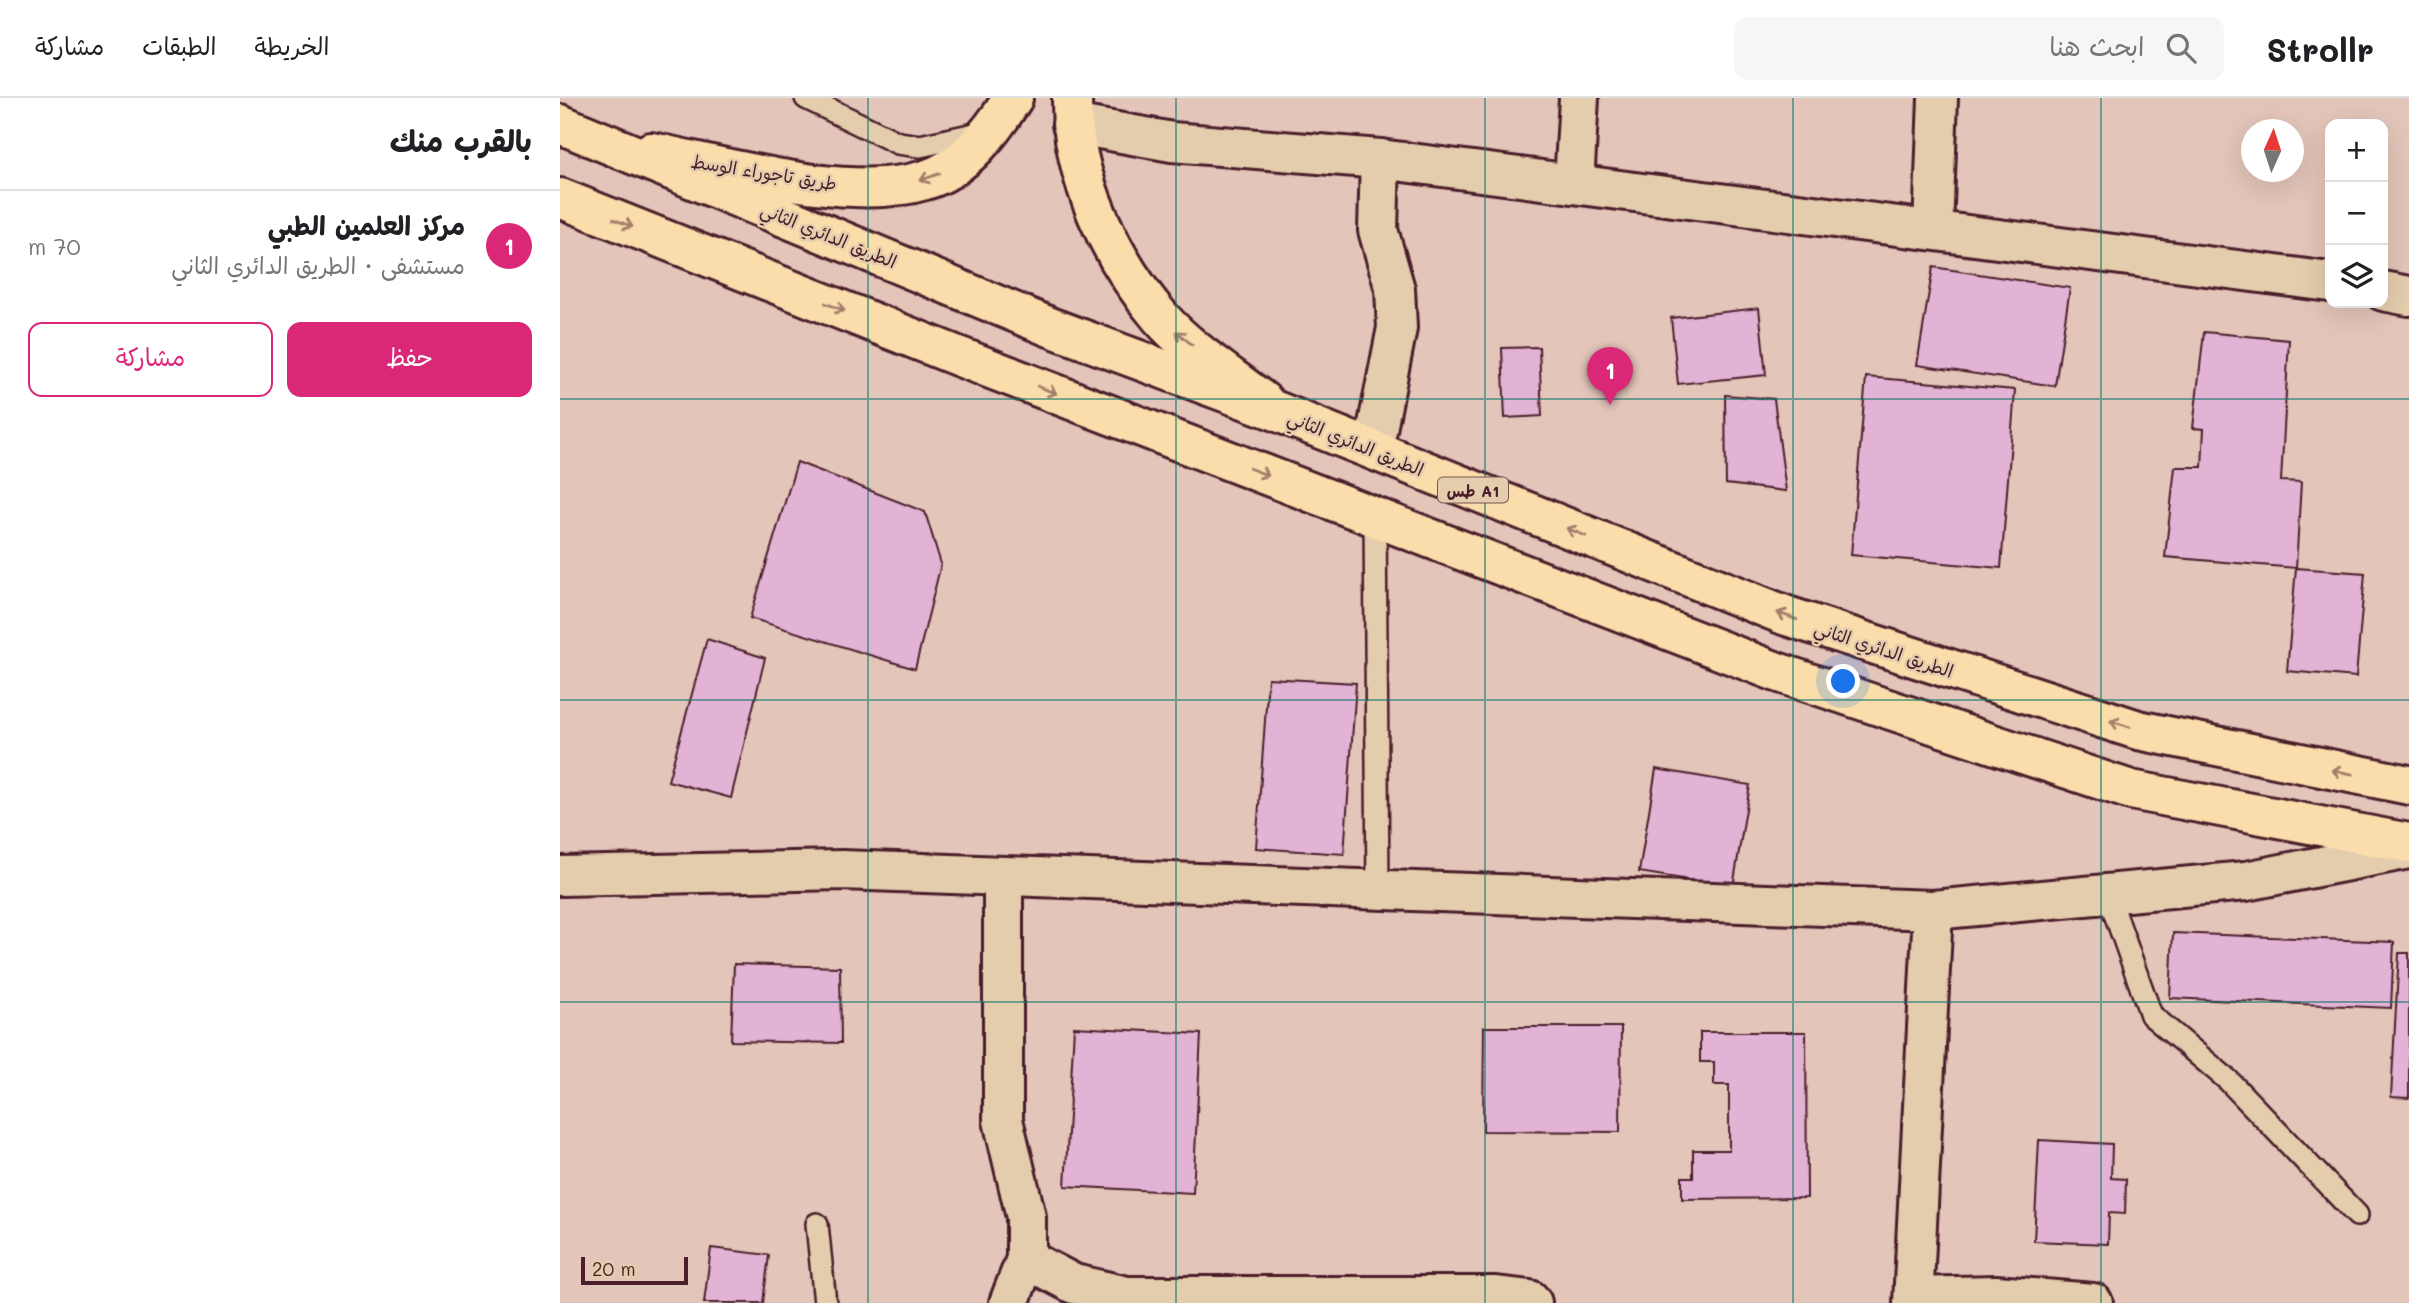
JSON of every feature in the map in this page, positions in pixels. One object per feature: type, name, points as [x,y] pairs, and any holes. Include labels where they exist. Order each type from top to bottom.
[{"type":"main road","name":"طريق تاجوراء الوسط","points":[[607,144],[825,185],[881,186],[925,181],[949,169],[993,130],[1013,98]]},
{"type":"main road","points":[[1072,111],[1098,216],[1129,273],[1161,319],[1276,411]]},
{"type":"main road","name":"الطريق الدائري الثاني","points":[[560,124],[1050,327],[1276,411],[1787,617],[2138,730],[2409,785]]},
{"type":"main road","points":[[560,198],[1777,673],[2132,790],[2409,843]]},
{"type":"street","points":[[1574,184],[1579,98]]},
{"type":"street","points":[[1933,230],[1938,98]]},
{"type":"street","points":[[1072,111],[1172,142],[1380,159],[2325,281]]},
{"type":"street","points":[[1373,450],[1397,328],[1395,289],[1378,230],[1380,159]]},
{"type":"street","points":[[2388,292],[2409,296]]},
{"type":"street","points":[[560,876],[842,870],[1933,910],[2246,881],[2409,849]]},
{"type":"street","points":[[1003,877],[1003,1120],[1026,1217],[1026,1259],[1009,1303]]},
{"type":"street","points":[[1933,910],[1914,1300],[1996,1295],[2093,1303]]},
{"type":"street","points":[[1026,1259],[1074,1283],[1127,1296],[1496,1296],[1530,1300],[1532,1303]]},
{"type":"lane","points":[[806,98],[898,143],[920,146],[993,130]]},
{"type":"lane","points":[[1375,517],[1378,890]]},
{"type":"lane","points":[[2108,894],[2151,1015],[2228,1080],[2357,1215]]},
{"type":"lane","points":[[817,1224],[825,1303]]},
{"type":"building","points":[[1933,267],[2070,288],[2055,386],[1917,365]]},
{"type":"building","points":[[1759,308],[1766,375],[1678,384],[1671,318]]},
{"type":"building","points":[[2204,332],[2289,340],[2281,481],[2301,482],[2296,568],[2165,557],[2175,467],[2202,467],[2204,429],[2193,428]]},
{"type":"building","points":[[1539,347],[1542,416],[1505,418],[1502,348]]},
{"type":"building","points":[[1866,377],[2015,390],[2001,568],[1851,555]]},
{"type":"building","points":[[1725,395],[1774,399],[1786,491],[1726,484]]},
{"type":"building","points":[[797,462],[925,512],[941,564],[915,669],[750,618]]},
{"type":"building","points":[[2296,568],[2365,573],[2356,677],[2287,671]]},
{"type":"building","points":[[707,639],[765,658],[731,798],[668,781]]},
{"type":"building","points":[[1268,678],[1356,683],[1344,854],[1256,848]]},
{"type":"building","points":[[1656,769],[1750,785],[1733,887],[1639,872]]},
{"type":"building","points":[[2173,933],[2394,942],[2391,1008],[2170,998]]},
{"type":"building","points":[[2399,953],[2409,953],[2409,1098],[2391,1097]]},
{"type":"building","points":[[734,964],[840,967],[841,1043],[731,1041]]},
{"type":"building","points":[[1074,1027],[1201,1034],[1193,1193],[1065,1186]]},
{"type":"building","points":[[1484,1027],[1621,1027],[1620,1132],[1483,1131]]},
{"type":"building","points":[[1700,1032],[1806,1032],[1807,1198],[1682,1199],[1682,1177],[1693,1177],[1693,1150],[1729,1150],[1729,1085],[1714,1085],[1714,1062],[1700,1062]]},
{"type":"building","points":[[2039,1140],[2112,1144],[2111,1178],[2126,1179],[2125,1214],[2109,1213],[2108,1244],[2034,1241]]},
{"type":"building","points":[[711,1248],[769,1255],[763,1303],[704,1303]]},
{"type":"place","name":"مركز العلمين الطبي","points":[[1610,405]]}]
